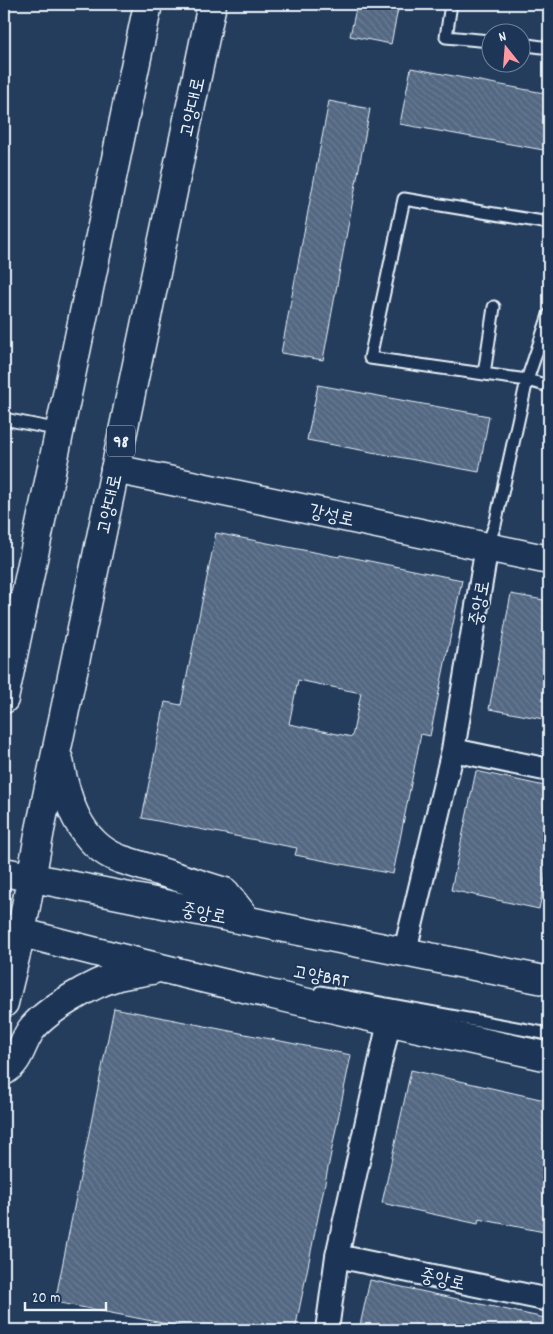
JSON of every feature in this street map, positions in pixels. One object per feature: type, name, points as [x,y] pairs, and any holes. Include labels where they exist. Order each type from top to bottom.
[{"type":"main road","points":[[4,699],[8,659],[60,430],[148,4]]},
{"type":"main road","name":"고양대로","points":[[4,1003],[12,931],[31,879],[212,4]]},
{"type":"main road","name":"강성로","points":[[115,469],[549,560]]},
{"type":"main road","points":[[57,749],[63,784],[73,814],[98,847],[120,859],[225,892],[247,920]]},
{"type":"main road","name":"중앙로","points":[[4,872],[31,879],[405,951],[549,981]]},
{"type":"main road","points":[[12,931],[389,1022],[549,1057]]},
{"type":"main road","points":[[4,1071],[13,1065],[30,1031],[45,1015],[91,987],[108,980],[161,968]]},
{"type":"street","name":"중앙로","points":[[405,951],[453,750],[487,546]]},
{"type":"street","points":[[453,750],[549,770]]},
{"type":"street","points":[[327,1330],[337,1256],[389,1022]]},
{"type":"street","name":"중앙로","points":[[337,1256],[549,1300]]},
{"type":"lane","points":[[452,4],[446,37],[480,40]]},
{"type":"lane","points":[[530,45],[549,48]]},
{"type":"lane","points":[[549,223],[404,199],[370,358],[527,380],[549,386]]},
{"type":"lane","points":[[484,374],[494,307]]},
{"type":"lane","points":[[487,546],[495,525],[527,380],[549,315]]},
{"type":"lane","points":[[4,419],[60,430]]},
{"type":"lane","name":"고양BRT","points":[[247,920],[362,955]]},
{"type":"lane","name":"고양BRT","points":[[87,950],[289,987]]},
{"type":"lane","name":"고양BRT","points":[[309,990],[549,1034]]},
{"type":"building","points":[[357,4],[399,4],[391,44],[350,36]]},
{"type":"building","points":[[411,68],[549,94],[549,151],[400,124]]},
{"type":"building","points":[[329,101],[370,109],[323,360],[281,353]]},
{"type":"building","points":[[318,385],[489,416],[479,472],[307,440]]},
{"type":"building","points":[[216,533],[339,557],[340,555],[462,580],[430,736],[421,734],[393,874],[295,855],[297,848],[142,818],[165,702],[181,705]],"holes":[[[298,680],[361,693],[352,737],[289,724]]]},
{"type":"building","points":[[511,594],[549,601],[549,720],[489,709]]},
{"type":"building","points":[[476,771],[549,787],[549,859],[539,909],[451,890]]},
{"type":"building","points":[[114,1008],[351,1055],[295,1330],[198,1330],[55,1302]]},
{"type":"building","points":[[411,1070],[549,1101],[549,1233],[479,1219],[478,1224],[382,1203]]},
{"type":"building","points":[[370,1280],[549,1319],[549,1330],[359,1330]]}]
